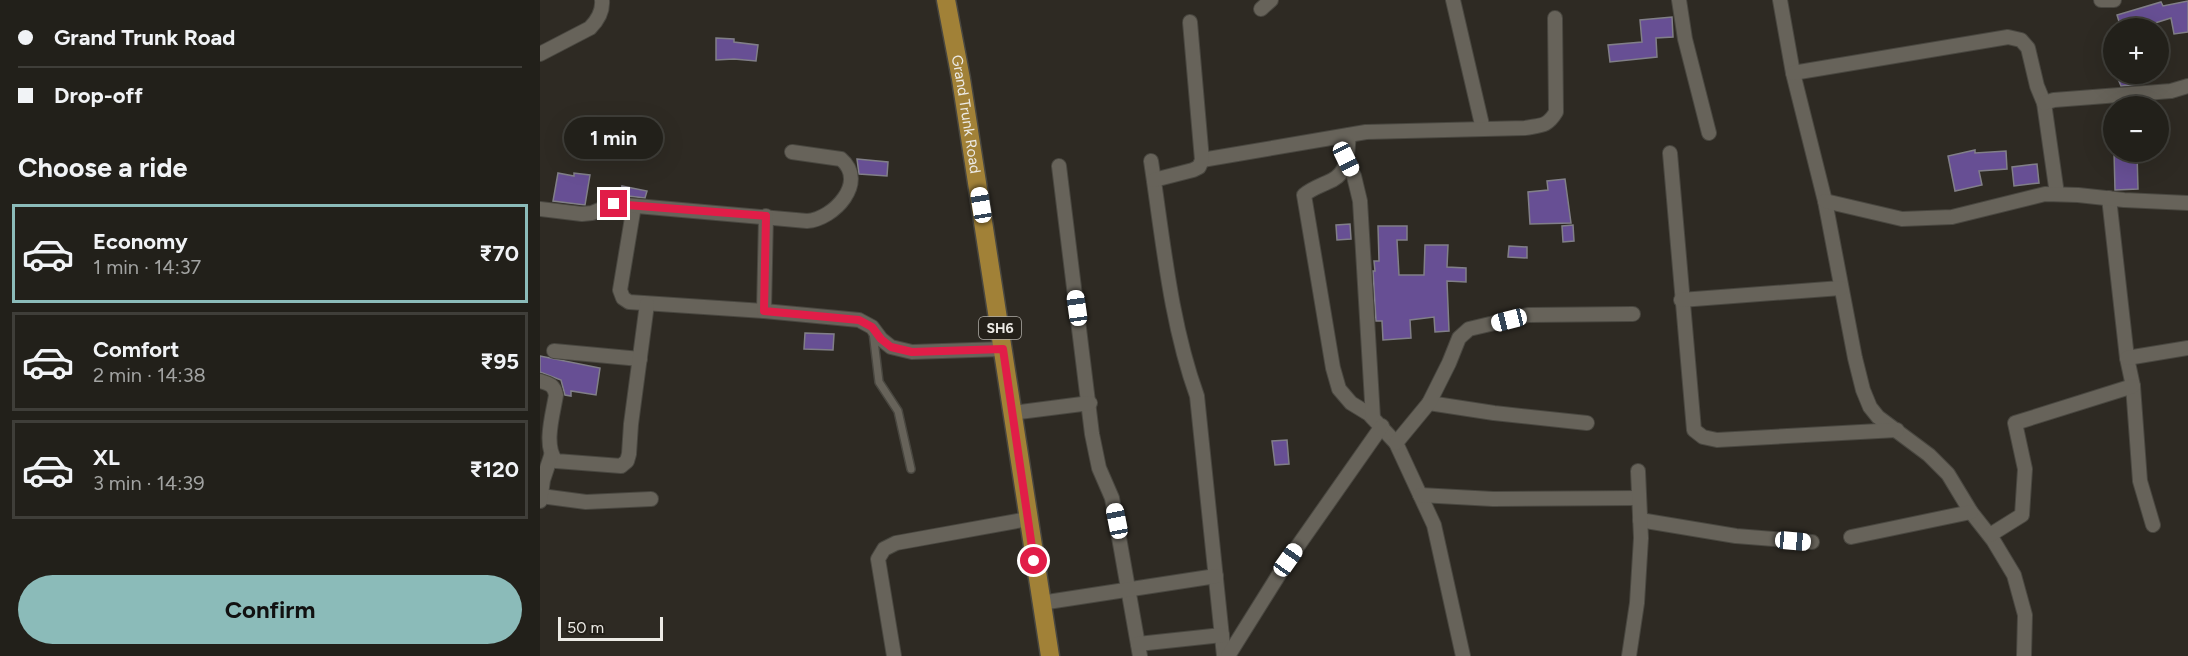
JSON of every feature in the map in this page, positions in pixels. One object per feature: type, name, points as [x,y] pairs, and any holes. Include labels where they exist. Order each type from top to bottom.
[{"type":"main road","name":"Grand Trunk Road","points":[[946,0],[961,79],[1050,656]]},
{"type":"street","points":[[540,54],[590,28],[596,22],[603,6],[602,0]]},
{"type":"street","points":[[1454,0],[1483,129]]},
{"type":"street","points":[[1679,0],[1685,39],[1709,133]]},
{"type":"street","points":[[1780,0],[1793,73],[1825,201],[1863,390],[1870,407],[1878,417],[1929,455],[1948,474],[1971,512],[1990,535],[2014,575],[2025,615],[2024,656]]},
{"type":"street","points":[[2101,0],[2114,0]]},
{"type":"street","points":[[1202,160],[1366,132],[1525,128],[1546,125],[1551,122],[1557,112],[1556,18]]},
{"type":"street","points":[[1154,180],[1193,170],[1199,167],[1202,160],[1190,22]]},
{"type":"street","points":[[1793,73],[2008,37],[2021,40],[2028,48],[2037,86],[2044,103],[2057,194]]},
{"type":"street","points":[[2044,103],[2054,100],[2170,91],[2188,86]]},
{"type":"street","points":[[1350,135],[1344,172],[1337,179],[1310,189],[1304,195],[1333,368],[1339,389],[1351,404],[1377,422],[1396,443],[1434,525],[1463,656]]},
{"type":"street","points":[[540,209],[582,214],[592,213],[614,204],[817,220],[827,214],[848,194],[852,183],[851,171],[841,159],[792,152]]},
{"type":"street","points":[[1670,153],[1694,430],[1703,438],[1717,440],[1897,430]]},
{"type":"street","points":[[1226,656],[1377,422],[1360,201],[1354,176],[1346,159]]},
{"type":"street","points":[[1151,161],[1177,326],[1185,365],[1197,396],[1226,656]]},
{"type":"street","points":[[1059,166],[1090,403],[1092,434],[1099,468],[1112,498],[1139,650],[1222,634]]},
{"type":"street","points":[[1825,201],[1902,219],[1952,217],[2045,194],[2188,203]]},
{"type":"street","points":[[2109,198],[2127,358],[2133,386],[2140,481],[2154,525]]},
{"type":"street","points":[[634,206],[620,290],[623,298],[629,302],[859,320],[872,327],[891,347],[912,352],[1003,349]]},
{"type":"street","points":[[764,311],[766,216]]},
{"type":"street","points":[[1681,300],[1841,288]]},
{"type":"street","points":[[551,456],[556,461],[568,463],[621,466],[627,461],[648,303]]},
{"type":"street","points":[[1396,443],[1429,403],[1459,338],[1469,329],[1528,315],[1633,314]]},
{"type":"street","points":[[2127,358],[2188,348]]},
{"type":"street","points":[[554,351],[640,360]]},
{"type":"street","points":[[540,381],[551,384],[555,388],[556,395],[550,441],[551,456],[543,480],[540,499],[586,502],[651,499]]},
{"type":"street","points":[[1990,535],[2022,515],[2025,469],[2015,423],[2133,386]]},
{"type":"street","points":[[1012,413],[1090,403]]},
{"type":"street","points":[[1429,403],[1587,423]]},
{"type":"street","points":[[1629,656],[1636,603],[1640,520],[1638,471]]},
{"type":"street","points":[[1420,495],[1493,500],[1639,498]]},
{"type":"street","points":[[1851,537],[1971,512]]},
{"type":"street","points":[[894,656],[878,559],[884,549],[896,543],[1028,519]]},
{"type":"street","points":[[1640,520],[1736,536],[1812,542]]},
{"type":"street","points":[[1041,603],[1216,576]]},
{"type":"lane","points":[[872,327],[879,382],[898,411],[911,469]]},
{"type":"building","points":[[2188,1],[2188,32],[2174,34],[2171,18],[2118,18],[2117,15],[2161,2],[2163,6]]},
{"type":"building","points":[[1672,17],[1673,37],[1656,38],[1657,57],[1610,62],[1608,45],[1642,42],[1640,20]]},
{"type":"building","points":[[716,38],[734,39],[734,42],[758,45],[756,61],[716,60]]},
{"type":"building","points":[[1975,150],[1975,153],[2006,151],[2007,169],[1979,171],[1982,185],[1955,191],[1948,156]]},
{"type":"building","points":[[857,159],[888,162],[887,176],[859,174]]},
{"type":"building","points":[[2114,162],[2137,162],[2138,189],[2115,190]]},
{"type":"building","points":[[2037,164],[2039,183],[2014,186],[2012,167]]},
{"type":"building","points":[[558,173],[574,176],[574,173],[590,175],[585,205],[553,201]]},
{"type":"building","points":[[1565,179],[1571,223],[1530,224],[1528,192],[1548,190],[1547,181]]},
{"type":"building","points":[[622,186],[647,191],[645,198],[620,195]]},
{"type":"building","points":[[1350,224],[1351,239],[1337,240],[1336,225]]},
{"type":"building","points":[[1573,225],[1574,241],[1563,242],[1562,226]]},
{"type":"building","points":[[1378,226],[1407,226],[1407,240],[1397,240],[1399,275],[1424,275],[1425,245],[1448,245],[1447,267],[1466,268],[1466,282],[1447,281],[1449,331],[1435,332],[1434,317],[1410,320],[1411,338],[1383,340],[1382,321],[1376,321],[1373,271],[1375,271],[1374,261],[1379,261]]},
{"type":"building","points":[[1509,246],[1527,247],[1527,258],[1508,257]]},
{"type":"building","points":[[805,333],[834,334],[833,350],[804,349]]},
{"type":"building","points":[[540,356],[600,368],[596,395],[571,391],[571,396],[565,395],[561,380],[540,372]]},
{"type":"building","points":[[1287,440],[1289,464],[1275,465],[1272,441]]},
{"type":"route","points":[[614,204],[766,216],[764,311],[859,320],[872,327],[891,347],[912,352],[1003,349],[1034,561]]}]
